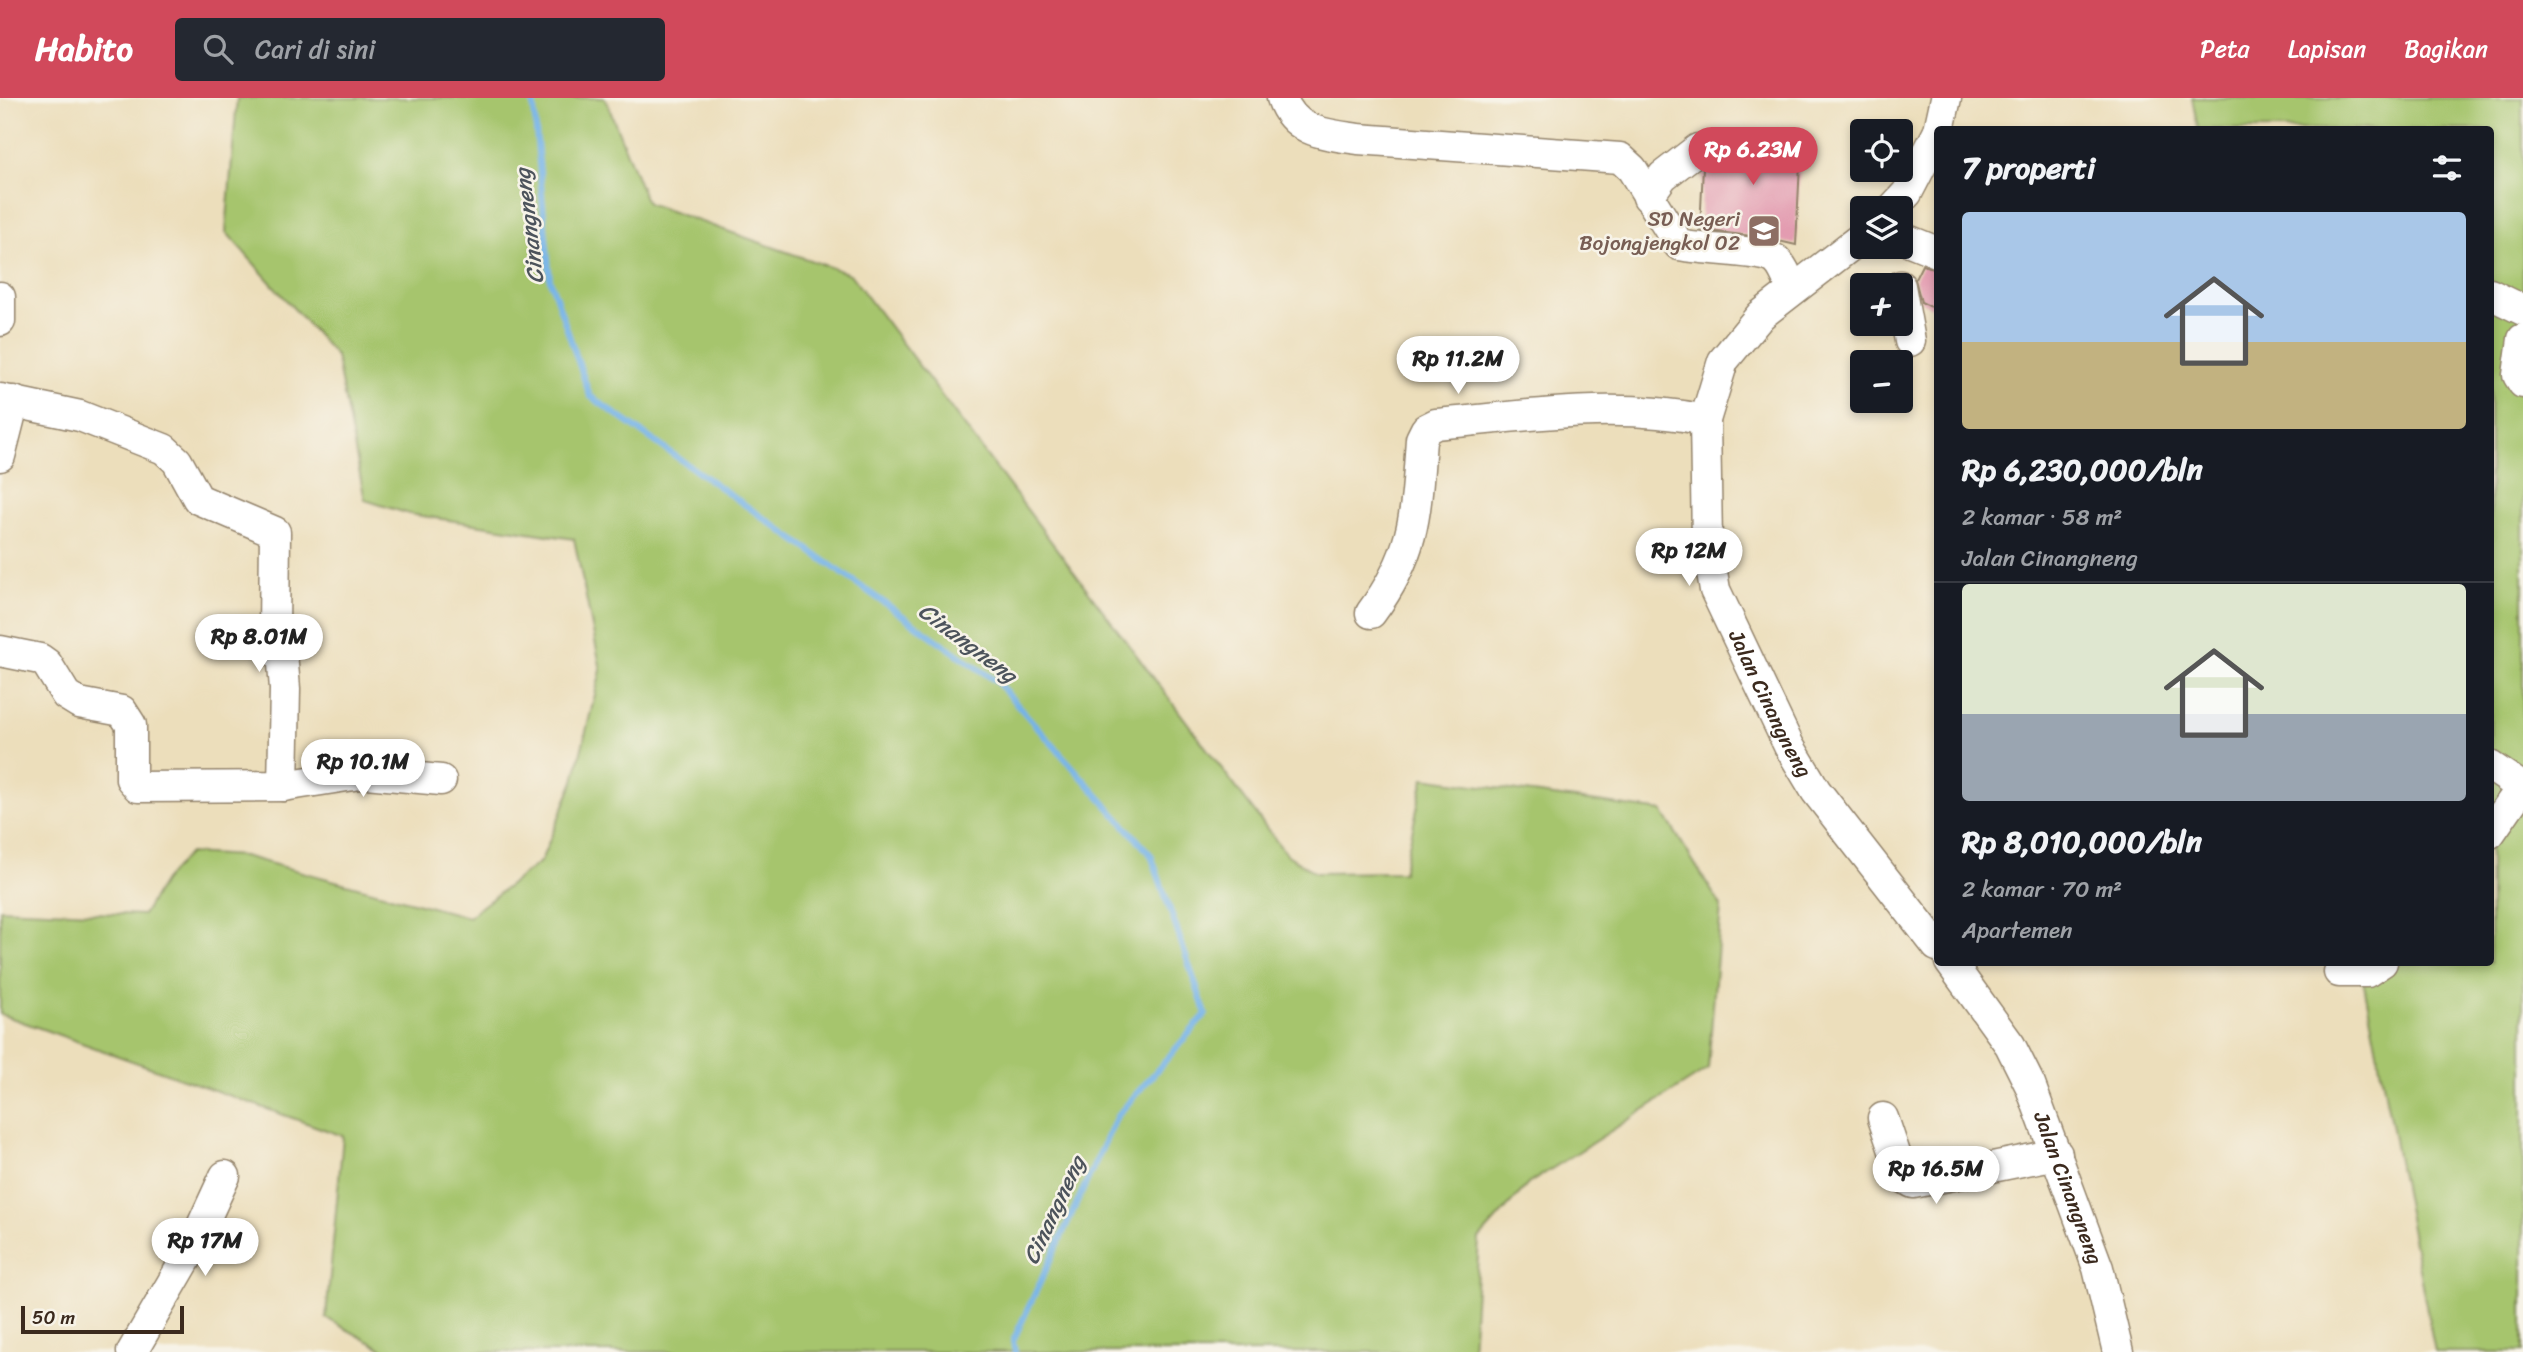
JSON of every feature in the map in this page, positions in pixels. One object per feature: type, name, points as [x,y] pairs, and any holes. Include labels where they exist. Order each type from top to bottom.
[{"type":"street","points":[[1282,98],[1286,110],[1298,124],[1318,133],[1382,142],[1620,158],[1627,162],[1679,245],[1699,250],[1768,255],[1781,266],[1792,289]]},
{"type":"street","points":[[1940,126],[1946,98]]},
{"type":"street","points":[[1904,196],[1934,141]]},
{"type":"street","points":[[1648,197],[1663,176],[1698,149]]},
{"type":"street","points":[[1913,243],[1934,251]]},
{"type":"street","name":"Jalan Cinangneng","points":[[1850,246],[1761,314],[1723,361],[1704,420],[1707,542],[1715,590],[1789,746],[1816,791],[1934,942]]},
{"type":"street","points":[[2494,296],[2523,310]]},
{"type":"street","points":[[0,297],[0,321]]},
{"type":"street","points":[[1909,336],[1910,341]]},
{"type":"street","points":[[2523,339],[2518,375],[2523,383]]},
{"type":"street","points":[[0,456],[7,400],[80,416],[164,449],[177,461],[198,499],[275,531],[274,632],[283,664],[285,689],[283,786]]},
{"type":"street","points":[[1371,614],[1391,586],[1412,538],[1421,439],[1426,429],[1436,424],[1621,408],[1654,410],[1704,420]]},
{"type":"street","points":[[0,651],[40,659],[47,664],[66,695],[79,703],[122,710],[131,725],[131,779],[138,787],[283,786],[366,773],[441,780]]},
{"type":"street","points":[[2494,769],[2523,787],[2494,827]]},
{"type":"street","name":"Jalan Cinangneng","points":[[1953,966],[2010,1045],[2031,1085],[2098,1268],[2118,1352]]},
{"type":"street","points":[[2339,972],[2367,972],[2376,966]]},
{"type":"street","points":[[1883,1118],[1903,1177],[1913,1183],[2057,1154]]},
{"type":"street","points":[[132,1352],[189,1254],[225,1176]]},
{"type":"green space","points":[[237,98],[605,98],[647,203],[850,274],[1286,854],[1316,873],[1403,872],[1424,778],[1662,811],[1721,906],[1708,1069],[1528,1184],[1479,1239],[1472,1352],[388,1352],[326,1318],[343,1136],[0,1014],[0,909],[143,915],[164,880],[189,853],[243,856],[468,917],[541,861],[574,781],[601,670],[574,539],[409,514],[365,500],[336,356],[226,232]]},
{"type":"green space","points":[[2192,98],[2523,98],[2523,1352],[2435,1352],[2361,966],[2494,966],[2494,126],[2197,126]]},
{"type":"building","points":[[1730,132],[1795,135],[1795,142],[1801,143],[1796,245],[1761,237],[1700,230],[1703,167],[1714,155],[1713,140],[1729,141]]},
{"type":"building","points":[[1922,265],[1934,268],[1934,308],[1921,302],[1915,279]]},
{"type":"waterway","name":"Cinangneng","points":[[533,98],[550,280],[590,396],[997,682],[1151,855],[1206,1014],[1117,1116],[1013,1341],[1015,1352]]},
{"type":"place","name":"SD Negeri Bojongjengkol 02","points":[[1764,231]]}]
